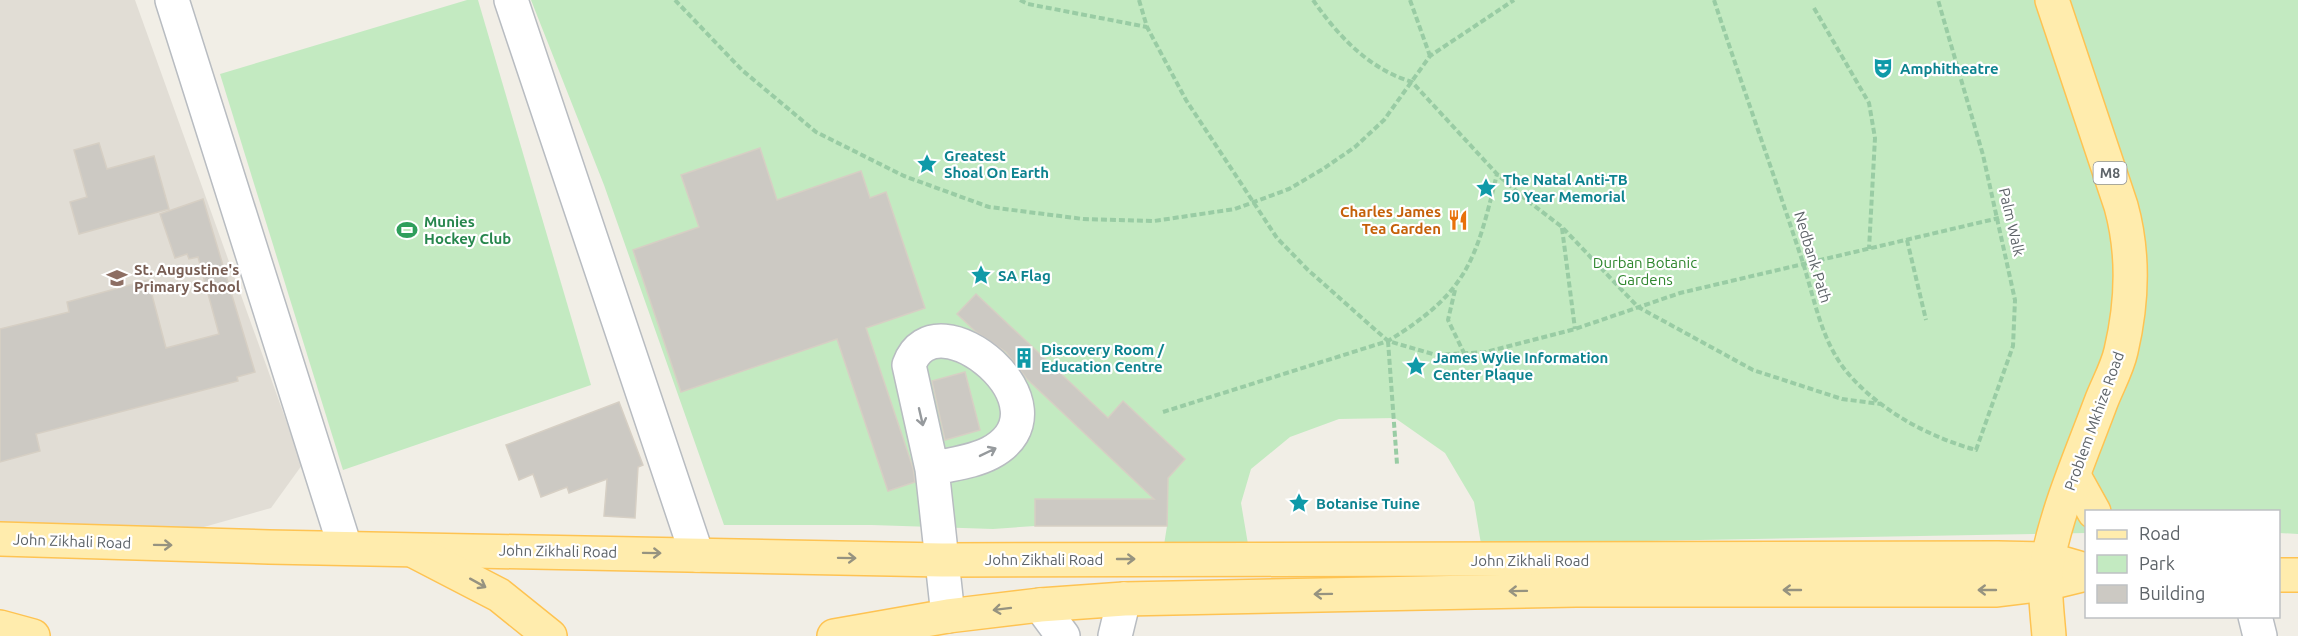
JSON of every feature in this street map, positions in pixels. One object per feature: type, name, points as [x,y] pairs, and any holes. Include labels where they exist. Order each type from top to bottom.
[{"type":"main road","name":"Problem Mkhize Road","points":[[2049,636],[2047,572],[2074,476],[2121,352],[2129,301],[2130,255],[2128,231],[2121,206],[2052,0]]},
{"type":"main road","points":[[2074,476],[2093,510]]},
{"type":"main road","name":"John Zikhali Road","points":[[0,538],[223,546],[942,560],[2085,572]]},
{"type":"main road","points":[[407,548],[499,595],[536,629]]},
{"type":"main road","name":"John Zikhali Road","points":[[834,636],[948,616],[1040,605],[1125,599],[1576,590],[1997,590],[2047,572]]},
{"type":"main road","points":[[2280,575],[2298,575]]},
{"type":"main road","points":[[0,627],[33,636]]},
{"type":"street","points":[[172,0],[345,547]]},
{"type":"street","points":[[511,0],[697,555]]},
{"type":"street","points":[[932,469],[948,616]]},
{"type":"street","points":[[1115,636],[1125,599]]},
{"type":"street","points":[[1040,605],[1063,636]]},
{"type":"street","points":[[2256,618],[2260,636]]},
{"type":"path","points":[[675,0],[742,70],[816,132],[904,176],[947,194],[989,207],[1093,220],[1154,221],[1194,217],[1235,209],[1289,189],[1355,147],[1384,120],[1430,56],[1514,0]]},
{"type":"path","points":[[1020,0],[1028,4],[1147,27]]},
{"type":"path","points":[[1139,0],[1147,27],[1186,100],[1277,238],[1308,270],[1389,341],[1436,355],[1486,352],[1527,339],[1575,329],[1680,293],[1999,218]]},
{"type":"path","points":[[1313,0],[1326,19],[1369,62],[1395,77],[1412,82],[1497,174],[1562,227],[1638,307],[1752,370],[1842,399],[1882,404]]},
{"type":"path","points":[[1410,0],[1430,56]]},
{"type":"path","name":"Nedbank Path","points":[[1714,0],[1804,264],[1827,340],[1847,372],[1882,404],[1928,433],[1976,450]]},
{"type":"path","name":"Palm Walk","points":[[1938,0],[1999,218],[2015,300],[2013,346],[1976,450]]},
{"type":"path","points":[[1814,8],[1869,103],[1875,138],[1869,249]]},
{"type":"path","points":[[1464,353],[1448,320],[1455,289],[1474,256],[1497,174]]},
{"type":"path","points":[[1562,227],[1575,329]]},
{"type":"path","points":[[1907,240],[1926,320]]},
{"type":"path","points":[[1163,411],[1389,341],[1419,322],[1455,289]]},
{"type":"path","points":[[1389,341],[1397,464]]},
{"type":"shaded area","name":"St. Augustine's Primary School","points":[[0,0],[135,0],[302,465],[271,508],[144,544],[0,539]]},
{"type":"green space","name":"Munies Hockey Club","points":[[467,0],[478,0],[591,385],[343,470],[220,74]]},
{"type":"green space","name":"Durban Botanic Gardens","points":[[531,0],[2298,0],[2298,534],[2280,533],[2280,510],[2085,510],[2085,533],[1481,544],[1474,502],[1445,453],[1395,418],[1339,419],[1290,437],[1251,469],[1241,503],[1249,550],[1164,545],[1167,526],[1035,526],[993,529],[872,525],[724,525],[604,185]]},
{"type":"building","points":[[99,143],[107,169],[154,156],[169,209],[79,234],[70,202],[87,197],[74,150]]},
{"type":"building","points":[[760,148],[777,200],[861,171],[870,198],[886,192],[925,308],[866,328],[913,468],[915,482],[888,491],[837,339],[681,392],[633,250],[699,227],[681,175]]},
{"type":"building","points":[[203,199],[255,372],[237,377],[238,381],[36,434],[40,451],[0,462],[0,329],[69,312],[67,302],[148,280],[166,348],[219,334],[198,257],[189,259],[187,254],[175,258],[160,214]]},
{"type":"building","name":"Discovery Room / Education Centre","points":[[976,294],[1108,418],[1123,401],[1185,459],[1168,478],[1167,526],[1035,526],[1035,499],[1154,499],[1027,379],[1006,352],[975,331],[957,314]]},
{"type":"building","points":[[965,372],[980,430],[945,440],[932,381]]},
{"type":"building","points":[[619,402],[643,465],[638,467],[635,518],[604,516],[607,479],[569,493],[567,487],[541,497],[533,474],[519,480],[506,445]]},
{"type":"place","name":"Amphitheatre","points":[[1883,68]]},
{"type":"place","name":"Greatest Shoal On Earth","points":[[927,164]]},
{"type":"place","name":"The Natal Anti-TB 50 Year Memorial","points":[[1486,188]]},
{"type":"place","name":"Charles James Tea Garden","points":[[1458,220]]},
{"type":"place","name":"Munies Hockey Club","points":[[407,230]]},
{"type":"place","name":"SA Flag","points":[[981,275]]},
{"type":"place","name":"St. Augustine's Primary School","points":[[117,278]]},
{"type":"place","name":"Discovery Room / Education Centre","points":[[1024,358]]},
{"type":"place","name":"James Wylie Information Center Plaque","points":[[1416,366]]},
{"type":"place","name":"Botanise Tuine","points":[[1299,503]]}]
